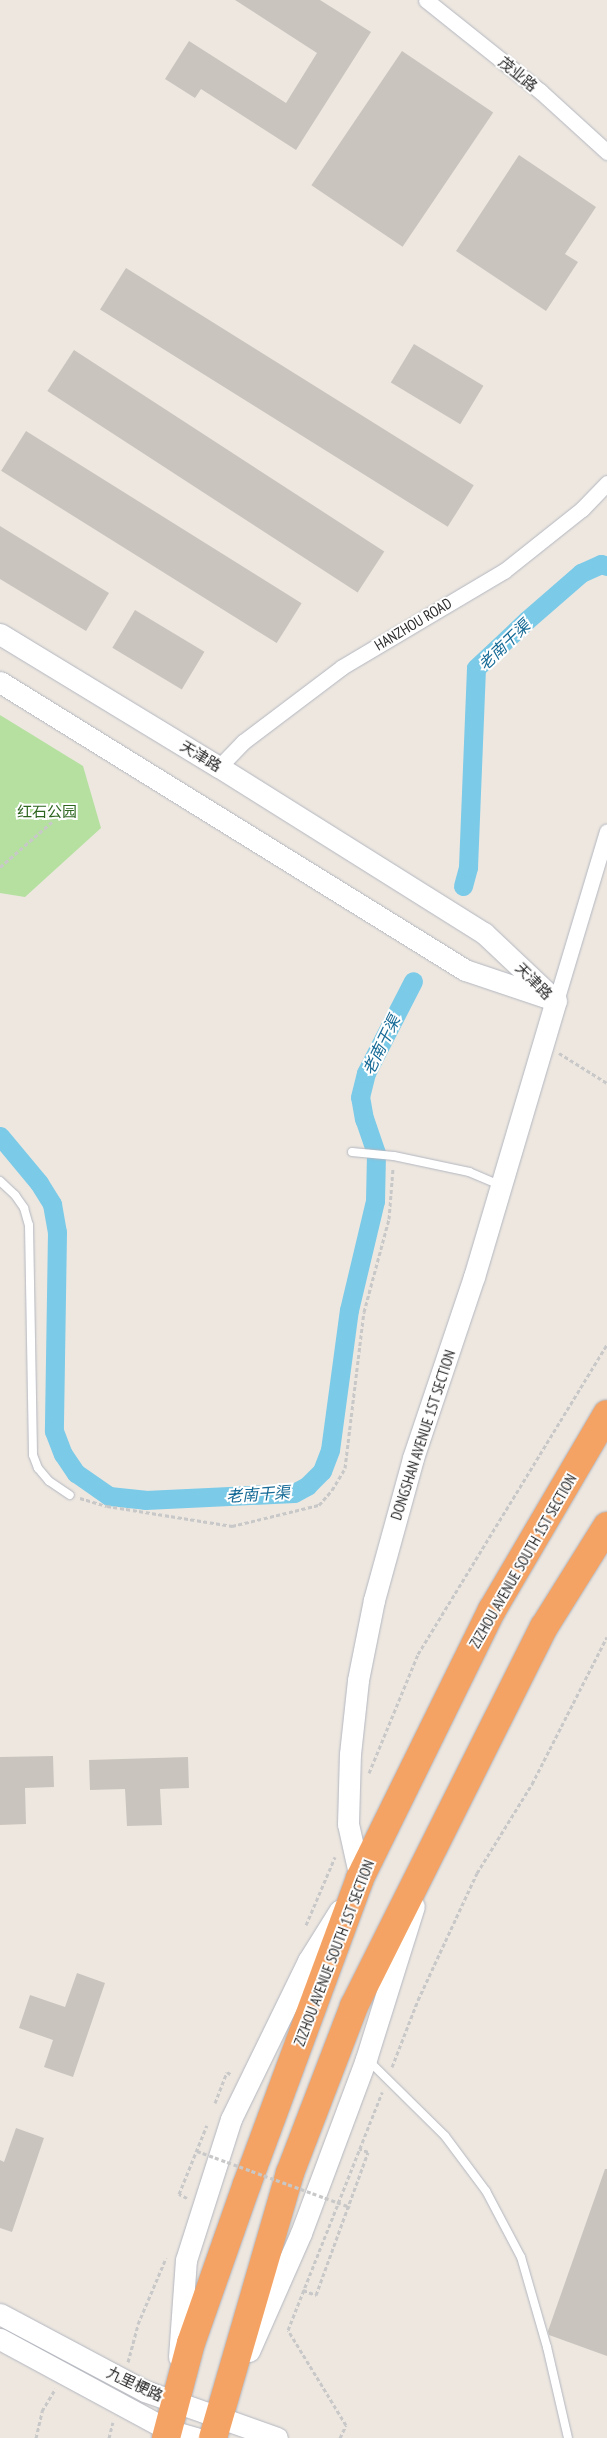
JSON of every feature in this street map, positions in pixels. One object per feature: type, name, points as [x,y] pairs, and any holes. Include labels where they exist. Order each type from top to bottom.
[{"type":"highway","name":"ZIZHOU AVENUE SOUTH 1ST SECTION","points":[[167,2434],[191,2343],[360,1878],[492,1610],[607,1414]]},
{"type":"highway","points":[[216,2428],[290,2173],[354,2006],[544,1627],[607,1526]]},
{"type":"street","name":"茂业路","points":[[426,0],[540,91],[607,152]]},
{"type":"street","name":"HANZHOU ROAD","points":[[219,767],[243,742],[342,666],[504,570],[582,509],[607,483]]},
{"type":"street","name":"天津路","points":[[0,634],[219,767],[484,933],[556,1001]]},
{"type":"street","name":"天津路","points":[[0,682],[465,970],[556,1001]]},
{"type":"street","points":[[556,1001],[607,831]]},
{"type":"street","name":"DONGSHAN AVENUE 1ST SECTION","points":[[360,1878],[348,1824],[350,1754],[358,1680],[374,1600],[413,1458],[474,1278],[556,1001]]},
{"type":"street","points":[[216,2428],[301,2233],[366,2059],[430,1857]]},
{"type":"street","points":[[176,2402],[186,2260],[231,2119],[308,1960],[360,1878]]},
{"type":"street","name":"九里梗路","points":[[0,2314],[144,2391],[176,2402],[216,2428],[277,2438]]},
{"type":"street","name":"九里梗路","points":[[0,2339],[167,2434],[196,2438]]},
{"type":"lane","points":[[352,1152],[394,1156],[469,1172],[501,1186]]},
{"type":"lane","points":[[0,1181],[15,1195],[24,1208],[29,1225],[33,1455],[38,1468],[49,1481],[70,1495]]},
{"type":"lane","points":[[366,2059],[445,2136],[486,2190],[521,2257],[547,2347],[568,2438]]},
{"type":"path","points":[[0,867],[53,821]]},
{"type":"path","points":[[543,1043],[607,1083]]},
{"type":"path","points":[[70,1495],[107,1506],[232,1526],[319,1505],[332,1490],[345,1468],[364,1312],[389,1219],[394,1156]]},
{"type":"path","points":[[340,2438],[346,2425],[288,2330],[418,2000],[478,1873],[532,1784],[607,1637]]},
{"type":"path","points":[[303,2290],[316,2295],[350,2207],[368,2152],[360,2149]]},
{"type":"path","points":[[178,2194],[197,2151],[350,2207]]},
{"type":"path","points":[[36,2438],[42,2411],[55,2389]]},
{"type":"green space","name":"红石公园","points":[[0,715],[83,766],[101,828],[25,897],[0,893]]},
{"type":"building","points":[[235,0],[320,0],[371,32],[296,150],[201,89],[195,98],[165,79],[189,41],[286,103],[317,53]]},
{"type":"building","points":[[402,51],[493,113],[403,247],[311,185]]},
{"type":"building","points":[[519,155],[596,207],[565,254],[578,262],[546,311],[456,251]]},
{"type":"building","points":[[126,268],[474,485],[448,527],[100,310]]},
{"type":"building","points":[[414,344],[483,386],[460,424],[391,383]]},
{"type":"building","points":[[74,350],[384,552],[358,593],[47,391]]},
{"type":"building","points":[[26,431],[302,603],[277,643],[1,471]]},
{"type":"building","points":[[0,526],[109,593],[86,631],[0,579]]},
{"type":"building","points":[[135,610],[204,652],[182,689],[112,648]]},
{"type":"building","points":[[53,1756],[54,1787],[25,1788],[26,1824],[0,1825],[0,1757]]},
{"type":"building","points":[[188,1757],[189,1788],[160,1789],[162,1825],[127,1826],[125,1789],[90,1790],[89,1760]]},
{"type":"building","points":[[77,1973],[105,1983],[73,2077],[44,2067],[53,2040],[19,2028],[30,1995],[65,2007]]},
{"type":"building","points":[[16,2128],[44,2138],[12,2232],[0,2228],[0,2160],[4,2162]]},
{"type":"building","points":[[605,2169],[607,2169],[607,2356],[549,2335],[548,2331]]},
{"type":"waterway","name":"老南干渠","points":[[463,886],[468,867],[476,668],[581,573],[601,564],[607,566]]},
{"type":"waterway","name":"老南干渠","points":[[0,1136],[39,1183],[52,1204],[57,1232],[54,1431],[63,1454],[76,1473],[109,1496],[145,1500],[294,1493],[307,1486],[322,1471],[330,1450],[349,1310],[375,1201],[376,1153],[364,1119],[360,1097],[366,1073],[413,981]]}]
